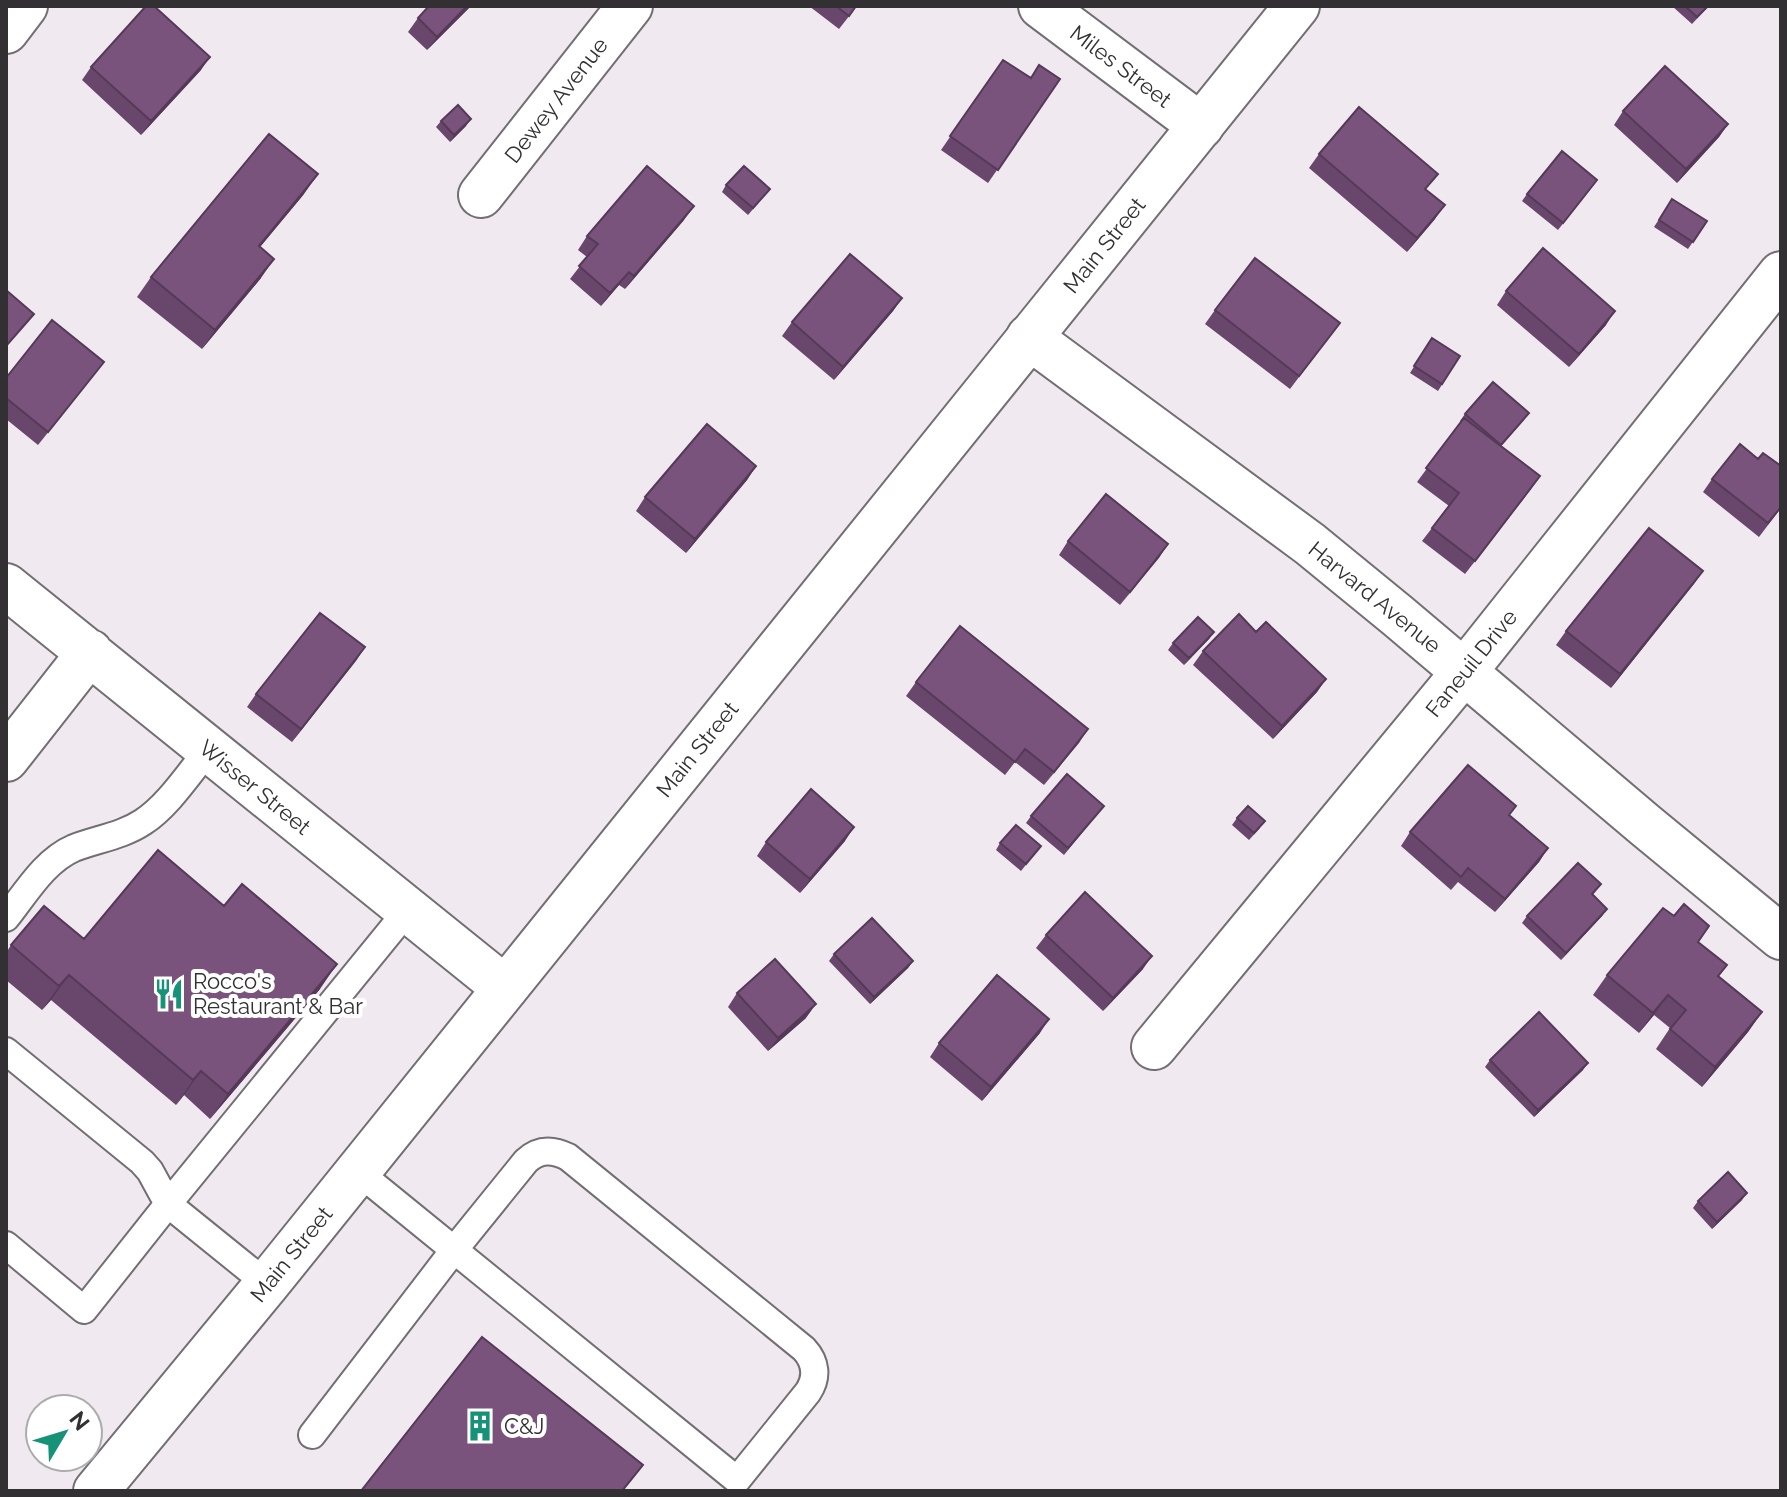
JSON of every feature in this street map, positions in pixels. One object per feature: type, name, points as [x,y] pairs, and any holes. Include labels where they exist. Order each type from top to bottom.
[{"type":"street","points":[[6,31],[25,6]]},
{"type":"street","name":"Dewey Avenue","points":[[481,195],[630,6]]},
{"type":"street","name":"Miles Street","points":[[1041,6],[1201,126]]},
{"type":"street","name":"Main Street","points":[[96,1491],[267,1284],[1297,6]]},
{"type":"street","name":"Faneuil Drive","points":[[1154,1047],[1464,672],[1781,274]]},
{"type":"street","name":"Harvard Avenue","points":[[1029,337],[1310,544],[1781,937]]},
{"type":"street","name":"Wisser Street","points":[[6,586],[505,988]]},
{"type":"street","points":[[6,759],[90,652]]},
{"type":"lane","points":[[6,918],[39,875],[59,857],[146,821],[165,803],[209,749]]},
{"type":"lane","points":[[6,1245],[84,1310],[407,911]]},
{"type":"lane","points":[[6,1051],[142,1162],[168,1204],[267,1284]]},
{"type":"lane","points":[[312,1435],[454,1250],[531,1156],[546,1150],[568,1157],[809,1355],[815,1370],[812,1386],[733,1485],[454,1250],[357,1171]]},
{"type":"building","points":[[146,6],[154,6],[210,57],[151,121],[91,67]]},
{"type":"building","points":[[429,6],[467,6],[437,37],[418,18]]},
{"type":"building","points":[[836,6],[856,6],[849,16]]},
{"type":"building","points":[[1685,6],[1708,6],[1697,17]]},
{"type":"building","points":[[1003,60],[1031,78],[1039,65],[1060,79],[998,170],[950,136]]},
{"type":"building","points":[[1665,66],[1728,124],[1686,169],[1623,111]]},
{"type":"building","points":[[458,105],[471,119],[454,135],[441,121]]},
{"type":"building","points":[[1359,107],[1438,174],[1425,189],[1445,205],[1417,238],[1319,154]]},
{"type":"building","points":[[269,134],[318,174],[259,246],[274,259],[215,330],[151,277]]},
{"type":"building","points":[[1562,151],[1597,180],[1563,223],[1527,194]]},
{"type":"building","points":[[647,166],[694,206],[634,276],[629,272],[610,293],[579,266],[598,244],[587,236]]},
{"type":"building","points":[[744,166],[770,189],[753,208],[726,185]]},
{"type":"building","points":[[1672,199],[1707,221],[1693,242],[1659,220]]},
{"type":"building","points":[[1543,248],[1615,311],[1579,354],[1506,291]]},
{"type":"building","points":[[850,254],[902,298],[843,367],[792,322]]},
{"type":"building","points":[[1255,258],[1340,323],[1299,376],[1215,310]]},
{"type":"building","points":[[6,290],[34,314],[6,346]]},
{"type":"building","points":[[52,320],[104,362],[48,432],[6,398],[6,378]]},
{"type":"building","points":[[1432,338],[1460,356],[1442,384],[1414,366]]},
{"type":"building","points":[[1493,382],[1529,413],[1501,445],[1465,414]]},
{"type":"building","points":[[1464,418],[1540,476],[1475,561],[1432,528],[1459,493],[1426,468]]},
{"type":"building","points":[[707,424],[756,466],[695,539],[645,497]]},
{"type":"building","points":[[1740,444],[1758,459],[1763,453],[1781,466],[1781,507],[1768,523],[1712,479]]},
{"type":"building","points":[[1106,494],[1168,544],[1130,592],[1068,541]]},
{"type":"building","points":[[1649,528],[1703,571],[1620,674],[1566,631]]},
{"type":"building","points":[[320,613],[365,647],[301,729],[256,694]]},
{"type":"building","points":[[1239,614],[1256,632],[1266,622],[1326,679],[1282,726],[1203,651]]},
{"type":"building","points":[[1198,617],[1214,632],[1189,658],[1173,643]]},
{"type":"building","points":[[960,626],[1088,729],[1054,772],[1025,749],[1015,762],[916,682]]},
{"type":"building","points":[[1468,765],[1516,806],[1509,815],[1548,848],[1505,899],[1468,868],[1461,877],[1410,832]]},
{"type":"building","points":[[1067,774],[1104,806],[1068,848],[1031,816]]},
{"type":"building","points":[[811,789],[854,827],[810,879],[766,842]]},
{"type":"building","points":[[1248,806],[1265,821],[1254,833],[1237,818]]},
{"type":"building","points":[[1016,825],[1041,846],[1026,864],[1000,843]]},
{"type":"building","name":"Rocco's Restaurant & Bar","points":[[158,850],[224,906],[242,884],[337,964],[228,1094],[201,1071],[193,1080],[69,975],[59,986],[11,945],[44,906],[84,939]]},
{"type":"building","points":[[1578,863],[1601,884],[1592,894],[1607,909],[1566,953],[1527,916]]},
{"type":"building","points":[[1085,892],[1152,956],[1113,998],[1046,935]]},
{"type":"building","points":[[1684,904],[1709,926],[1698,942],[1727,965],[1718,976],[1762,1012],[1715,1067],[1670,1029],[1686,1010],[1668,995],[1653,1013],[1607,975],[1663,908],[1674,916]]},
{"type":"building","points":[[872,918],[913,961],[874,997],[834,954]]},
{"type":"building","points":[[775,959],[816,1004],[778,1038],[737,993]]},
{"type":"building","points":[[997,975],[1049,1019],[991,1087],[939,1043]]},
{"type":"building","points":[[1539,1012],[1588,1063],[1538,1110],[1490,1060]]},
{"type":"building","points":[[1728,1172],[1747,1193],[1717,1222],[1698,1201]]},
{"type":"building","name":"C&J","points":[[482,1337],[643,1465],[622,1491],[361,1491]]},
{"type":"place","name":"Rocco's Restaurant & Bar","points":[[169,994]]},
{"type":"place","name":"C&J","points":[[480,1426]]}]
